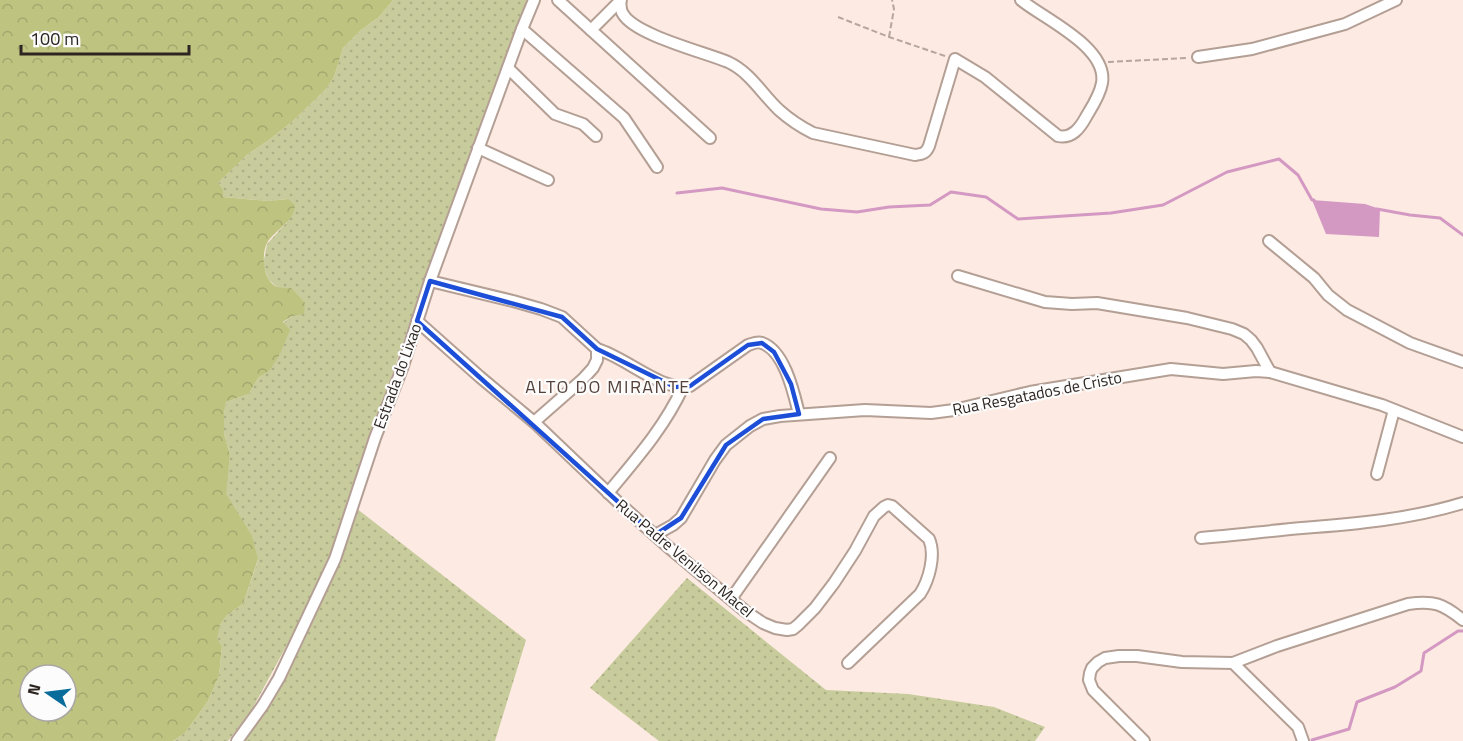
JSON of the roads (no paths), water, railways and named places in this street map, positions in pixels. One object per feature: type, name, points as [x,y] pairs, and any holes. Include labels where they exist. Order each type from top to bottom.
[{"type":"street","name":"Estrada do Lixao","points":[[237,741],[279,678],[335,559],[368,459],[403,366],[430,281],[534,0]]},
{"type":"street","points":[[558,0],[710,138]]},
{"type":"street","points":[[591,30],[621,0]]},
{"type":"street","points":[[621,0],[624,16],[631,23],[664,39],[720,59],[737,68],[777,108],[803,128],[813,133],[915,155],[927,151],[955,59],[984,77],[1054,134],[1064,137],[1076,132],[1083,124],[1102,84],[1098,63],[1079,40],[1021,0]]},
{"type":"street","points":[[1198,57],[1252,49],[1345,24],[1396,0]]},
{"type":"street","points":[[522,28],[624,118],[657,167]]},
{"type":"street","points":[[508,68],[555,114],[583,124],[596,136]]},
{"type":"street","points":[[478,148],[548,180]]},
{"type":"street","points":[[1269,241],[1314,278],[1328,295],[1347,310],[1410,343],[1463,362]]},
{"type":"street","points":[[958,276],[1045,302],[1098,303],[1187,318],[1232,329],[1251,340],[1270,372]]},
{"type":"street","points":[[430,281],[513,301],[562,317],[597,349],[608,352],[637,370],[675,387],[690,386],[748,345],[756,342],[762,343],[774,352],[784,368],[799,414]]},
{"type":"street","name":"Rua Padre Venilson Macel","points":[[417,321],[534,422],[608,493],[656,535],[745,611],[775,628],[793,629],[814,608],[855,551],[874,516],[884,507],[892,506],[929,539],[932,545],[927,584],[920,594],[848,663]]},
{"type":"street","points":[[534,422],[593,368],[597,360],[597,349]]},
{"type":"street","name":"Rua Resgatados de Cristo","points":[[656,535],[681,518],[726,445],[763,419],[780,416],[865,410],[931,412],[954,410],[1030,392],[1171,369],[1223,374],[1256,371],[1270,372],[1394,410],[1463,437]]},
{"type":"street","points":[[608,493],[659,429],[683,387]]},
{"type":"street","points":[[1377,474],[1394,410]]},
{"type":"street","points":[[731,599],[830,458]]},
{"type":"street","points":[[1201,538],[1348,524],[1404,516],[1463,503]]},
{"type":"street","points":[[1144,741],[1093,690],[1089,680],[1090,673],[1098,662],[1105,658],[1137,656],[1182,662],[1233,663],[1277,646],[1408,604],[1422,602],[1433,603],[1463,620]]},
{"type":"street","points":[[1233,663],[1298,727],[1303,741]]},
{"type":"waterway","points":[[677,193],[722,188],[821,209],[857,212],[889,207],[930,205],[951,192],[986,197],[1018,219],[1111,213],[1163,205],[1227,172],[1279,159],[1298,175],[1314,200]]},
{"type":"waterway","points":[[1377,209],[1440,218],[1463,235]]},
{"type":"waterway","points":[[1312,740],[1349,729],[1357,702],[1395,687],[1421,671],[1424,653],[1458,631],[1463,631]]},
{"type":"district","name":"ALTO DO MIRANTE","points":[[608,387]]}]
